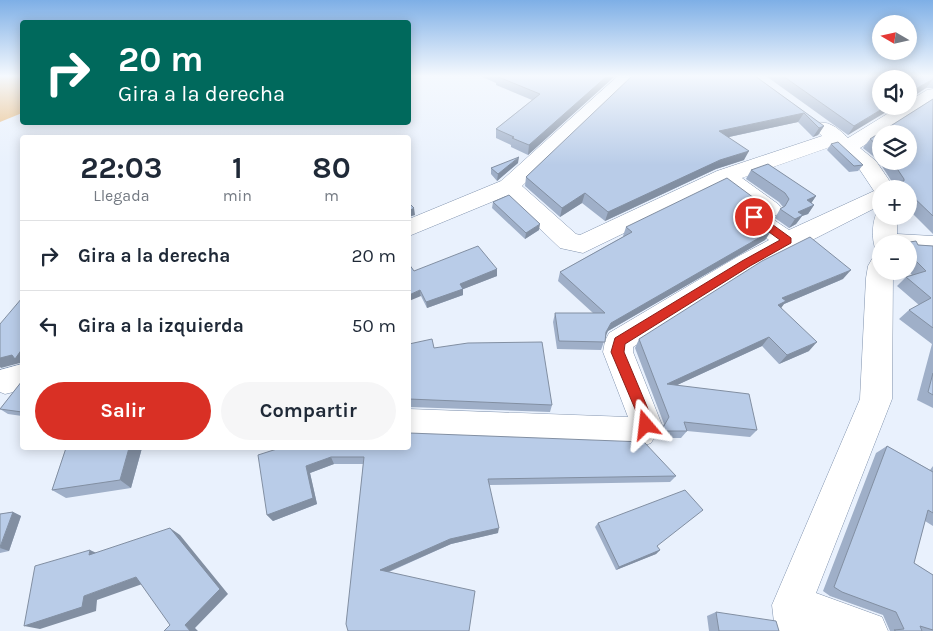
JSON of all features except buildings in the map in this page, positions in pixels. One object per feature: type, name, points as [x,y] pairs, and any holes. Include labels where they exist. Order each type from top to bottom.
[{"type":"street","points":[[411,227],[509,186],[597,105]]},
{"type":"street","points":[[509,186],[569,242],[583,244],[725,176],[842,142],[911,105]]},
{"type":"street","points":[[806,115],[842,142],[868,166],[878,180]]},
{"type":"street","points":[[725,176],[770,209],[754,217],[787,241]]},
{"type":"street","points":[[411,424],[640,432],[646,425],[644,416],[618,352],[619,341],[746,263],[872,200]]},
{"type":"street","points":[[917,246],[933,244]]},
{"type":"street","points":[[868,631],[794,618],[876,399],[879,280]]},
{"type":"shaded area","points":[[0,105],[20,105],[20,114],[0,122]]},
{"type":"route","points":[[646,425],[618,352],[619,341],[746,263],[787,241],[754,217]]}]
